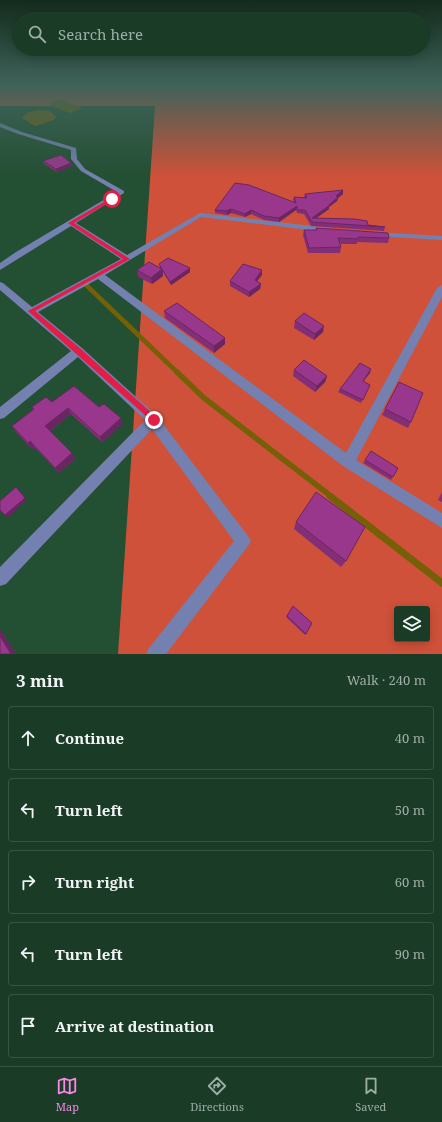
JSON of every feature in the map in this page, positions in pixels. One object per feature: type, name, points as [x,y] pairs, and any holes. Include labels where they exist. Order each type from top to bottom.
[{"type":"street","points":[[0,125],[20,133],[74,149],[74,159],[83,170],[122,192],[0,267]]},
{"type":"street","points":[[31,311],[99,275],[200,216],[332,231]]},
{"type":"street","points":[[71,223],[127,259]]},
{"type":"street","points":[[372,233],[442,238]]},
{"type":"street","points":[[99,275],[348,462],[442,521]]},
{"type":"street","points":[[0,285],[78,351],[154,420],[243,541],[155,654]]},
{"type":"street","points":[[348,462],[442,288]]},
{"type":"street","points":[[0,414],[78,351]]},
{"type":"street","points":[[0,578],[154,420]]},
{"type":"shaded area","points":[[24,116],[55,116],[56,117],[54,120],[35,126],[22,118]]},
{"type":"shaded area","points":[[154,116],[442,116],[442,654],[118,654]]},
{"type":"building","points":[[61,155],[71,163],[56,169],[43,161]]},
{"type":"building","points":[[235,183],[249,185],[296,203],[294,197],[307,198],[305,194],[343,190],[336,196],[338,197],[330,205],[312,218],[354,219],[367,221],[368,225],[385,227],[312,222],[305,210],[297,210],[297,206],[279,218],[264,216],[251,210],[245,214],[231,209],[227,211],[215,210]]},
{"type":"building","points":[[316,228],[388,233],[389,238],[338,238],[341,247],[309,248],[304,230],[317,230]]},
{"type":"building","points":[[168,258],[190,268],[170,282],[159,264]]},
{"type":"building","points":[[149,262],[162,269],[151,278],[137,270]]},
{"type":"building","points":[[243,264],[262,270],[255,280],[261,284],[249,292],[230,281]]},
{"type":"building","points":[[177,303],[225,338],[214,346],[164,311]]},
{"type":"building","points":[[304,313],[324,326],[315,334],[295,321]]},
{"type":"building","points":[[304,360],[327,376],[317,386],[294,370]]},
{"type":"building","points":[[360,363],[371,369],[363,381],[370,385],[363,400],[340,389]]},
{"type":"building","points":[[399,382],[423,393],[411,422],[385,409]]},
{"type":"building","points":[[74,386],[99,407],[104,404],[121,418],[100,437],[68,408],[45,426],[72,453],[55,468],[30,441],[28,443],[12,426],[34,409],[32,407],[46,397],[52,402]]},
{"type":"building","points":[[371,451],[398,468],[393,477],[365,460]]},
{"type":"building","points":[[16,487],[25,498],[5,515],[0,510],[0,501]]},
{"type":"building","points":[[316,492],[365,527],[346,561],[296,522]]},
{"type":"building","points":[[293,606],[312,623],[306,634],[287,616]]},
{"type":"building","points":[[0,636],[11,654],[0,654]]},
{"type":"waterway","points":[[85,284],[178,373]]},
{"type":"waterway","points":[[177,372],[204,398],[332,497]]},
{"type":"waterway","points":[[330,496],[442,583]]},
{"type":"route","points":[[112,199],[71,223],[127,259],[31,311],[78,351],[154,420]]}]
